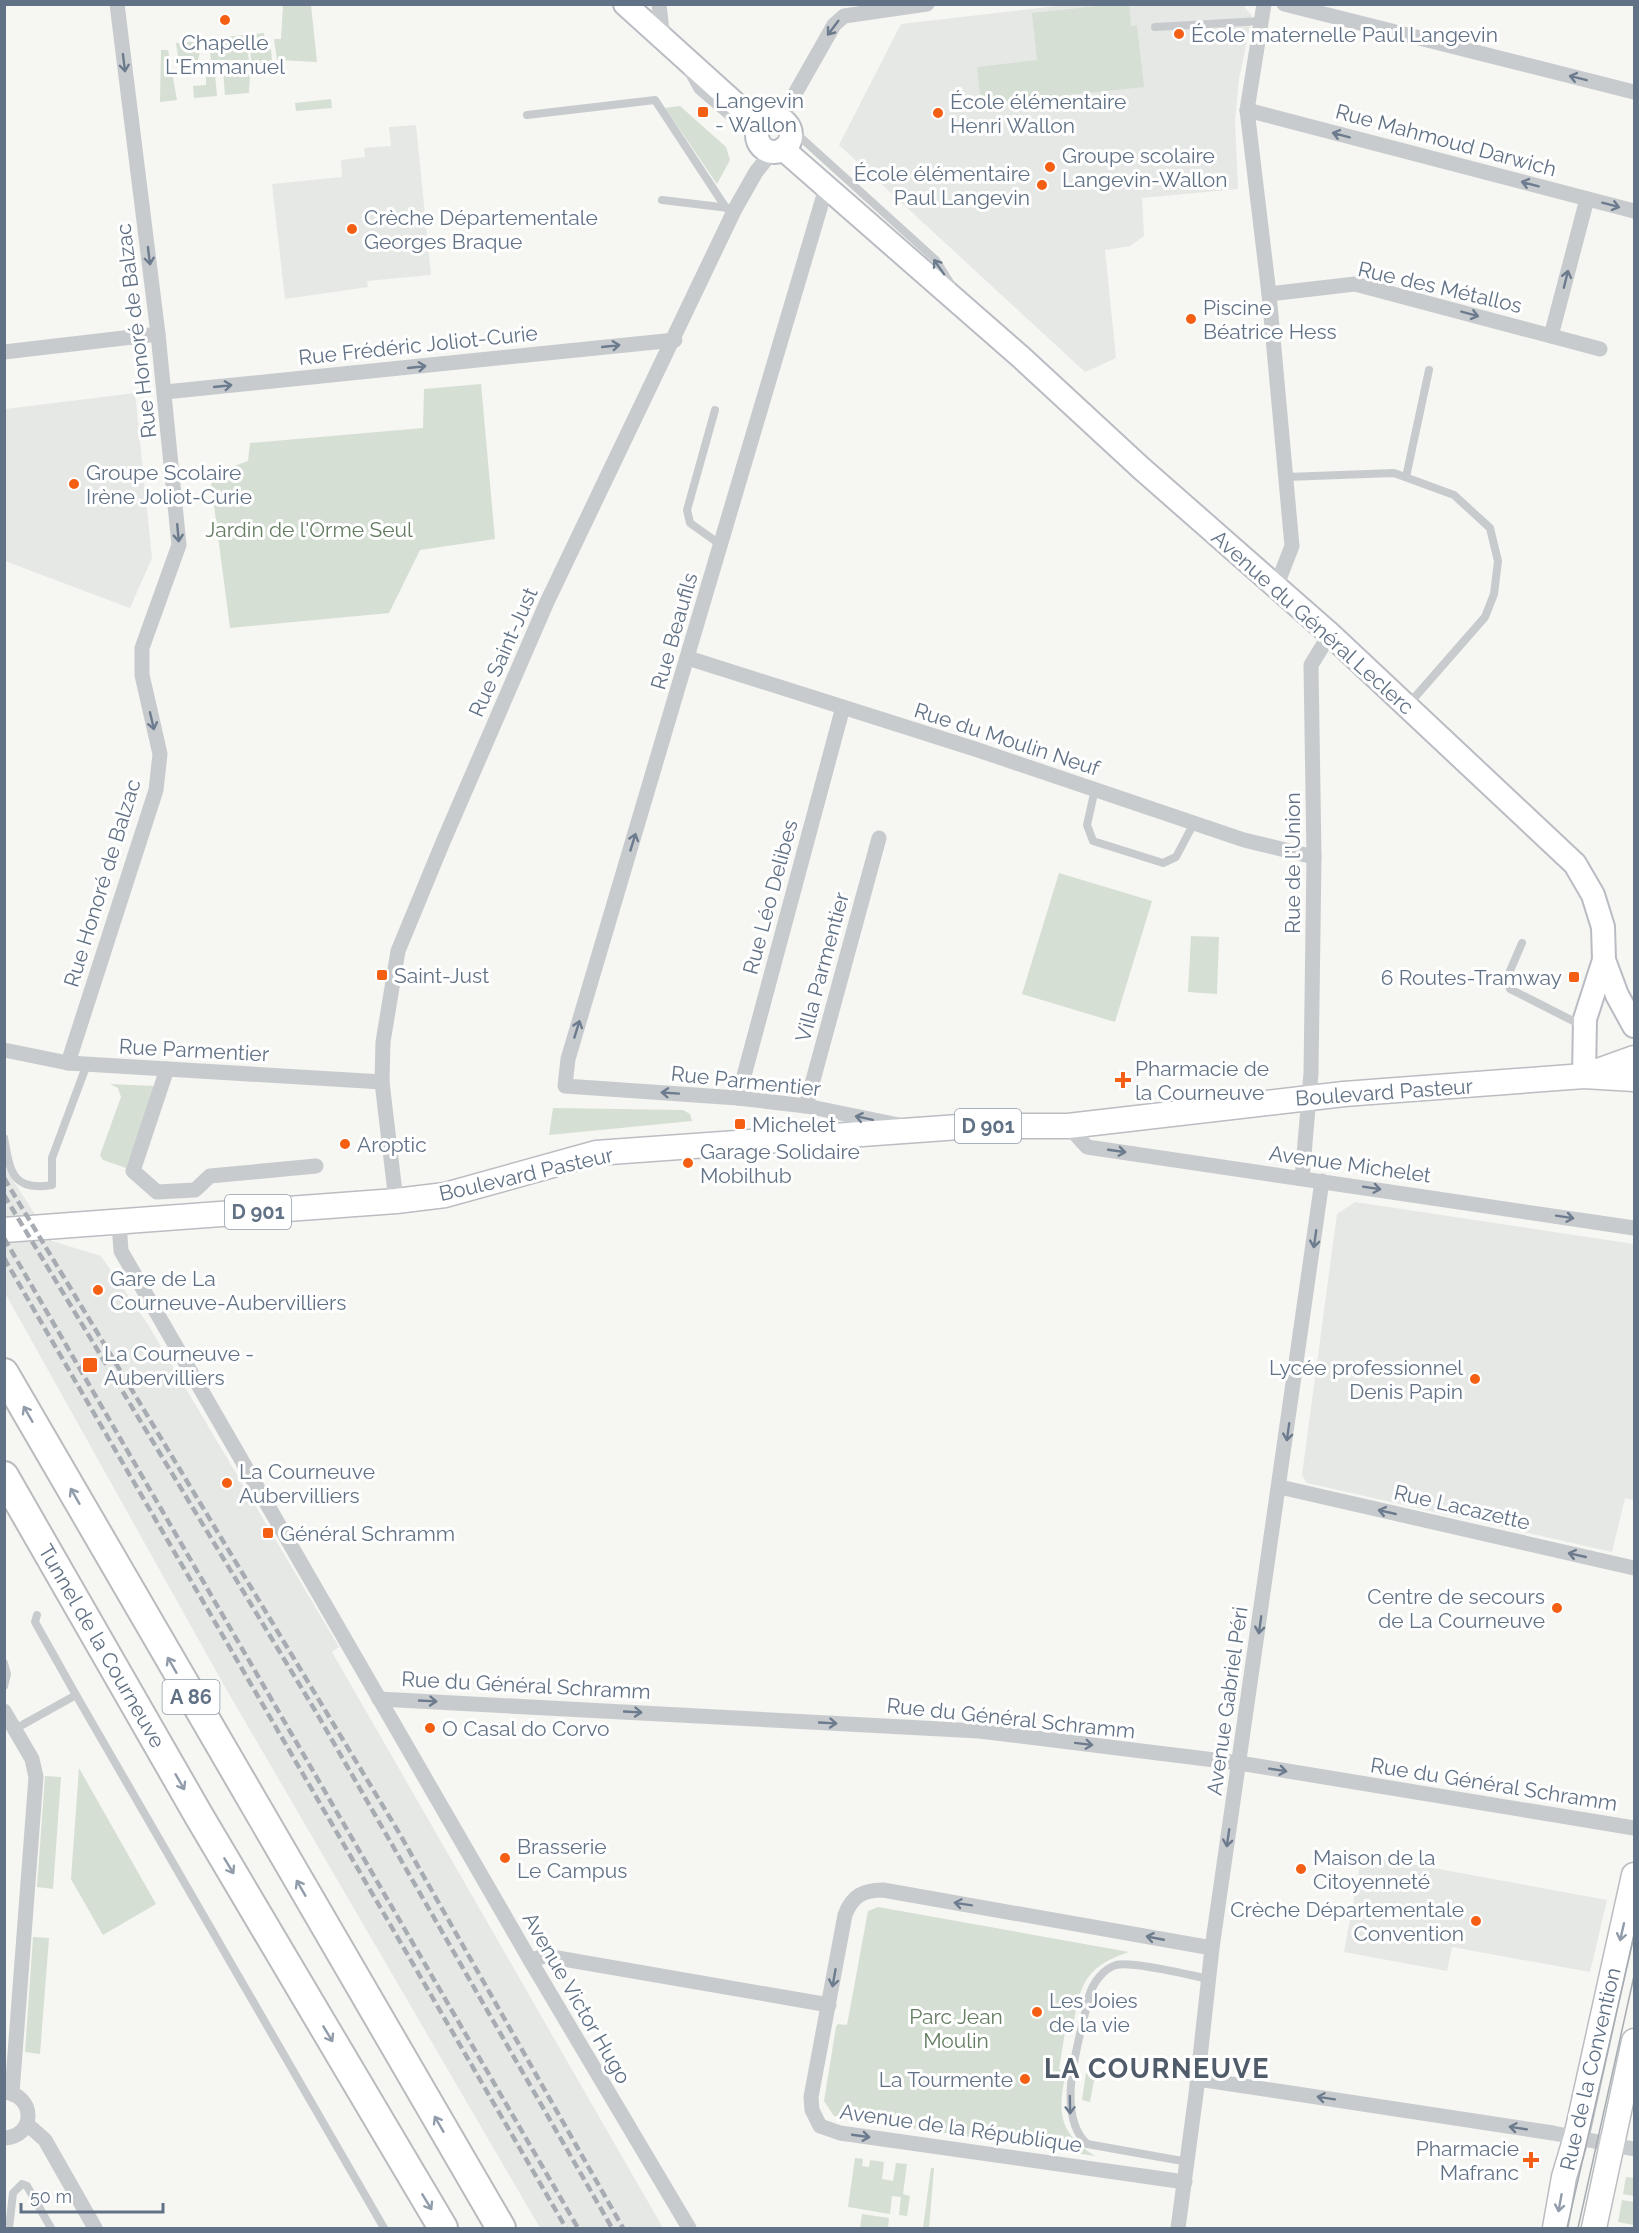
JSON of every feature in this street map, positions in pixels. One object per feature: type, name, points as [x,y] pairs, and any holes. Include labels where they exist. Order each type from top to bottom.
[{"type":"highway","name":"A 86","points":[[4,1373],[501,2229]]},
{"type":"highway","name":"Tunnel de la Courneuve","points":[[4,1476],[199,1816],[443,2229]]},
{"type":"main road","name":"Avenue du Général Leclerc","points":[[625,4],[670,47],[774,136],[826,188],[1330,634],[1575,864],[1593,895],[1600,916],[1603,927],[1604,960],[1617,995],[1635,1026]]},
{"type":"main road","name":"Avenue du Général Leclerc","points":[[1584,1076],[1587,1012],[1604,960]]},
{"type":"main road","name":"Boulevard Pasteur","points":[[1584,1076],[1635,1058]]},
{"type":"main road","name":"Boulevard Pasteur","points":[[4,1230],[396,1202],[445,1195],[596,1153],[973,1126],[1068,1126],[1310,1097],[1584,1076],[1635,1079]]},
{"type":"main road","name":"Rue de la Convention","points":[[1555,2229],[1564,2177],[1576,2137],[1635,1875]]},
{"type":"main road","name":"Rue de la Convention","points":[[1594,2229],[1635,2041]]},
{"type":"street","name":"Rue Honoré de Balzac","points":[[68,1063],[156,790],[160,754],[142,675],[142,648],[179,545],[165,392],[117,4]]},
{"type":"street","points":[[659,4],[670,47]]},
{"type":"street","name":"Rue Saint-Just","points":[[396,1202],[382,1082],[383,1042],[398,951],[548,602],[675,340],[731,209],[756,172],[834,25],[844,16],[927,4]]},
{"type":"street","points":[[1264,4],[1247,110],[1269,294],[1292,546],[1276,587]]},
{"type":"street","points":[[1284,4],[1635,92]]},
{"type":"street","name":"Rue Mahmoud Darwich","points":[[1247,110],[1635,211]]},
{"type":"street","name":"Rue Beaufils","points":[[565,1086],[568,1059],[826,188]]},
{"type":"street","points":[[1551,336],[1587,199]]},
{"type":"street","name":"Rue des Métallos","points":[[1269,294],[1355,284],[1600,349]]},
{"type":"street","points":[[4,352],[158,334]]},
{"type":"street","name":"Rue Frédéric Joliot-Curie","points":[[165,392],[675,340]]},
{"type":"street","name":"Rue de l'Union","points":[[1302,1178],[1310,1097],[1314,857],[1311,665],[1330,634]]},
{"type":"street","name":"Rue du Moulin Neuf","points":[[688,657],[1095,789],[1244,840],[1314,857]]},
{"type":"street","name":"Rue Léo Delibes","points":[[738,1098],[843,707]]},
{"type":"street","name":"Villa Parmentier","points":[[806,1106],[879,838]]},
{"type":"street","name":"Rue Parmentier","points":[[4,1050],[68,1063],[382,1082]]},
{"type":"street","points":[[167,1069],[133,1171],[157,1192],[195,1190],[210,1176],[316,1166]]},
{"type":"street","name":"Rue Parmentier","points":[[565,1086],[738,1098],[806,1106],[921,1129]]},
{"type":"street","name":"Avenue Michelet","points":[[1068,1126],[1087,1147],[1635,1228]]},
{"type":"street","name":"Avenue Gabriel Péri","points":[[1178,2229],[1188,2162],[1212,1948],[1280,1487],[1322,1180]]},
{"type":"street","name":"Avenue Victor Hugo","points":[[119,1222],[121,1251],[530,1960],[689,2229]]},
{"type":"street","name":"Rue Lacazette","points":[[1280,1487],[1635,1568]]},
{"type":"street","name":"Rue du Général Schramm","points":[[379,1698],[979,1731],[1239,1764],[1635,1828]]},
{"type":"street","points":[[4,1711],[32,1759],[36,1777],[8,2092],[25,2102],[29,2116],[27,2124],[18,2135],[4,2138]]},
{"type":"street","name":"Avenue de la République","points":[[1185,2182],[828,2130],[815,2118],[811,2097],[849,1904],[853,1898],[872,1890],[1045,1917],[1212,1948]]},
{"type":"street","points":[[530,1960],[546,1956],[829,2005]]},
{"type":"street","points":[[1198,2079],[1576,2137],[1635,2149]]},
{"type":"street","points":[[27,2124],[45,2140],[95,2229]]},
{"type":"lane","points":[[1155,27],[1262,21]]},
{"type":"lane","points":[[527,115],[655,100],[731,209]]},
{"type":"lane","name":"Avenue du Général Leclerc","points":[[774,136],[936,260],[971,315]]},
{"type":"lane","points":[[662,200],[731,209]]},
{"type":"lane","points":[[1406,477],[1429,370]]},
{"type":"lane","points":[[715,410],[687,510],[690,522],[721,545]]},
{"type":"lane","points":[[1286,477],[1394,473],[1454,495],[1490,528],[1498,561],[1494,594],[1485,617],[1407,706]]},
{"type":"lane","points":[[1095,789],[1087,825],[1093,841],[1164,863],[1176,857],[1194,823]]},
{"type":"lane","points":[[1522,943],[1506,980],[1510,989],[1585,1027]]},
{"type":"lane","points":[[4,1138],[12,1173],[18,1182],[37,1188],[52,1185],[52,1158],[87,1064]]},
{"type":"lane","points":[[37,1615],[35,1622],[76,1695],[384,2229]]},
{"type":"lane","points":[[4,1663],[8,1674],[4,1686]]},
{"type":"lane","points":[[15,1730],[76,1695]]},
{"type":"lane","points":[[1188,2162],[1087,2144],[1074,2127],[1069,2098],[1089,1996],[1093,1985],[1106,1971],[1121,1965],[1209,1979]]},
{"type":"lane","points":[[9,2229],[13,2193],[22,2184],[27,2186],[51,2229]]},
{"type":"shaded area","name":"Groupe scolaire Langevin-Wallon","points":[[1073,4],[1243,5],[1252,16],[1239,79],[1235,121],[1238,189],[1142,198],[1144,236],[1130,246],[1105,250],[1116,358],[1085,372],[839,145],[901,24]]},
{"type":"shaded area","name":"Crèche Départementale Georges Braque","points":[[416,125],[431,275],[367,281],[368,287],[285,299],[272,184],[342,177],[341,160],[365,157],[364,148],[391,146],[389,127]]},
{"type":"shaded area","name":"Groupe Scolaire Irène Joliot-Curie","points":[[135,393],[152,558],[130,608],[5,561],[4,402],[6,409]]},
{"type":"shaded area","points":[[4,1166],[52,1241],[101,1256],[147,1323],[339,1647],[332,1652],[663,2228],[540,2228],[225,1687],[5,1293]]},
{"type":"shaded area","name":"Lycée professionnel Denis Papin","points":[[1355,1202],[1634,1244],[1634,1500],[1625,1498],[1612,1552],[1307,1483],[1302,1475],[1337,1214]]},
{"type":"shaded area","name":"Crèche Départementale Convention","points":[[1362,1855],[1607,1900],[1590,1972],[1452,1947],[1447,1971],[1344,1952]]},
{"type":"green space","points":[[1116,4],[1129,5],[1131,26],[1137,25],[1144,87],[981,104],[977,67],[1037,60],[1032,13]]},
{"type":"green space","points":[[283,5],[311,5],[317,62],[277,60],[274,39],[281,39]]},
{"type":"green space","points":[[264,33],[265,39],[246,41],[249,60],[211,60],[208,39]]},
{"type":"green space","points":[[202,41],[198,61],[179,63],[176,43]]},
{"type":"green space","points":[[262,43],[263,49],[271,49],[272,61],[252,64],[250,51],[256,50],[255,44]]},
{"type":"green space","points":[[161,50],[168,50],[177,100],[160,102]]},
{"type":"green space","points":[[223,70],[250,73],[249,93],[225,95]]},
{"type":"green space","points":[[215,74],[217,96],[194,98],[193,86],[206,85],[206,75]]},
{"type":"green space","points":[[331,99],[332,108],[296,111],[295,103]]},
{"type":"green space","points":[[680,106],[726,147],[730,160],[717,184],[665,108]]},
{"type":"green space","name":"Jardin de l'Orme Seul","points":[[481,384],[495,539],[420,550],[389,613],[230,628],[210,475],[248,461],[250,443],[423,428],[424,389]]},
{"type":"green space","points":[[1059,873],[1152,901],[1115,1022],[1022,994]]},
{"type":"green space","points":[[1191,936],[1219,937],[1217,994],[1188,992]]},
{"type":"green space","points":[[110,1084],[155,1086],[126,1168],[103,1160],[100,1155],[121,1097],[118,1088]]},
{"type":"green space","points":[[553,1108],[683,1110],[690,1114],[692,1121],[549,1135]]},
{"type":"green space","points":[[79,1768],[156,1904],[103,1935],[71,1879]]},
{"type":"green space","points":[[45,1776],[61,1777],[53,1889],[37,1887]]},
{"type":"green space","name":"Parc Jean Moulin","points":[[878,1907],[1129,1952],[1113,1958],[1092,1973],[1081,1992],[1072,2033],[1065,2032],[1059,2069],[1066,2071],[1062,2098],[1063,2120],[1073,2138],[1095,2156],[834,2116],[824,2101],[836,2027],[838,2024],[847,2025],[868,1911]]},
{"type":"green space","points":[[33,1937],[49,1938],[40,2054],[25,2052]]},
{"type":"green space","points":[[1086,2073],[1095,2075],[1090,2102],[1082,2100]]},
{"type":"green space","points":[[855,2158],[863,2159],[862,2166],[869,2167],[870,2160],[884,2162],[882,2179],[893,2181],[896,2163],[907,2164],[903,2194],[910,2196],[907,2216],[899,2215],[901,2197],[892,2196],[890,2214],[848,2207]]},
{"type":"green space","points":[[931,2168],[934,2168],[929,2228],[923,2228]]},
{"type":"green space","points":[[1626,2177],[1634,2178],[1634,2196],[1623,2194]]},
{"type":"green space","points":[[1622,2200],[1634,2202],[1634,2225],[1618,2222]]},
{"type":"green space","points":[[862,2214],[889,2218],[888,2228],[860,2228]]},
{"type":"tram line","points":[[1567,2228],[1634,1936]]},
{"type":"tram line","points":[[1578,2228],[1634,1976]]},
{"type":"railway","points":[[4,1178],[398,1831],[623,2228]]},
{"type":"railway","points":[[4,1195],[316,1712],[612,2228]]},
{"type":"railway","points":[[4,1238],[578,2228]]},
{"type":"railway","points":[[4,1258],[566,2228]]},
{"type":"place","name":"Chapelle L'Emmanuel","points":[[225,20]]},
{"type":"place","name":"École maternelle Paul Langevin","points":[[1179,34]]},
{"type":"place","name":"Langevin - Wallon","points":[[703,112]]},
{"type":"place","name":"École élémentaire Henri Wallon","points":[[938,113]]},
{"type":"place","name":"Groupe scolaire Langevin-Wallon","points":[[1050,167]]},
{"type":"place","name":"École élémentaire Paul Langevin","points":[[1042,185]]},
{"type":"place","name":"Crèche Départementale Georges Braque","points":[[352,229]]},
{"type":"place","name":"Piscine Béatrice Hess","points":[[1191,319]]},
{"type":"place","name":"Groupe Scolaire Irène Joliot-Curie","points":[[74,484]]},
{"type":"place","name":"Saint-Just","points":[[382,975]]},
{"type":"place","name":"6 Routes-Tramway","points":[[1574,977]]},
{"type":"place","name":"Pharmacie de la Courneuve","points":[[1123,1080]]},
{"type":"place","name":"Michelet","points":[[740,1124]]},
{"type":"place","name":"Aroptic","points":[[345,1144]]},
{"type":"place","name":"Garage Solidaire Mobilhub","points":[[688,1163]]},
{"type":"place","name":"Gare de La Courneuve-Aubervilliers","points":[[98,1290]]},
{"type":"place","name":"La Courneuve - Aubervilliers","points":[[90,1365]]},
{"type":"place","name":"Lycée professionnel Denis Papin","points":[[1475,1379]]},
{"type":"place","name":"La Courneuve Aubervilliers","points":[[227,1483]]},
{"type":"place","name":"Général Schramm","points":[[268,1533]]},
{"type":"place","name":"Centre de secours de La Courneuve","points":[[1557,1608]]},
{"type":"place","name":"O Casal do Corvo","points":[[430,1728]]},
{"type":"place","name":"Brasserie Le Campus","points":[[505,1858]]},
{"type":"place","name":"Maison de la Citoyenneté","points":[[1301,1869]]},
{"type":"place","name":"Crèche Départementale Convention","points":[[1476,1921]]},
{"type":"place","name":"Les Joies de la vie","points":[[1037,2012]]},
{"type":"place","name":"La Tourmente","points":[[1025,2079]]},
{"type":"place","name":"Pharmacie Mafranc","points":[[1531,2160]]},
{"type":"district","name":"LA COURNEUVE","points":[[1157,2068]]}]
